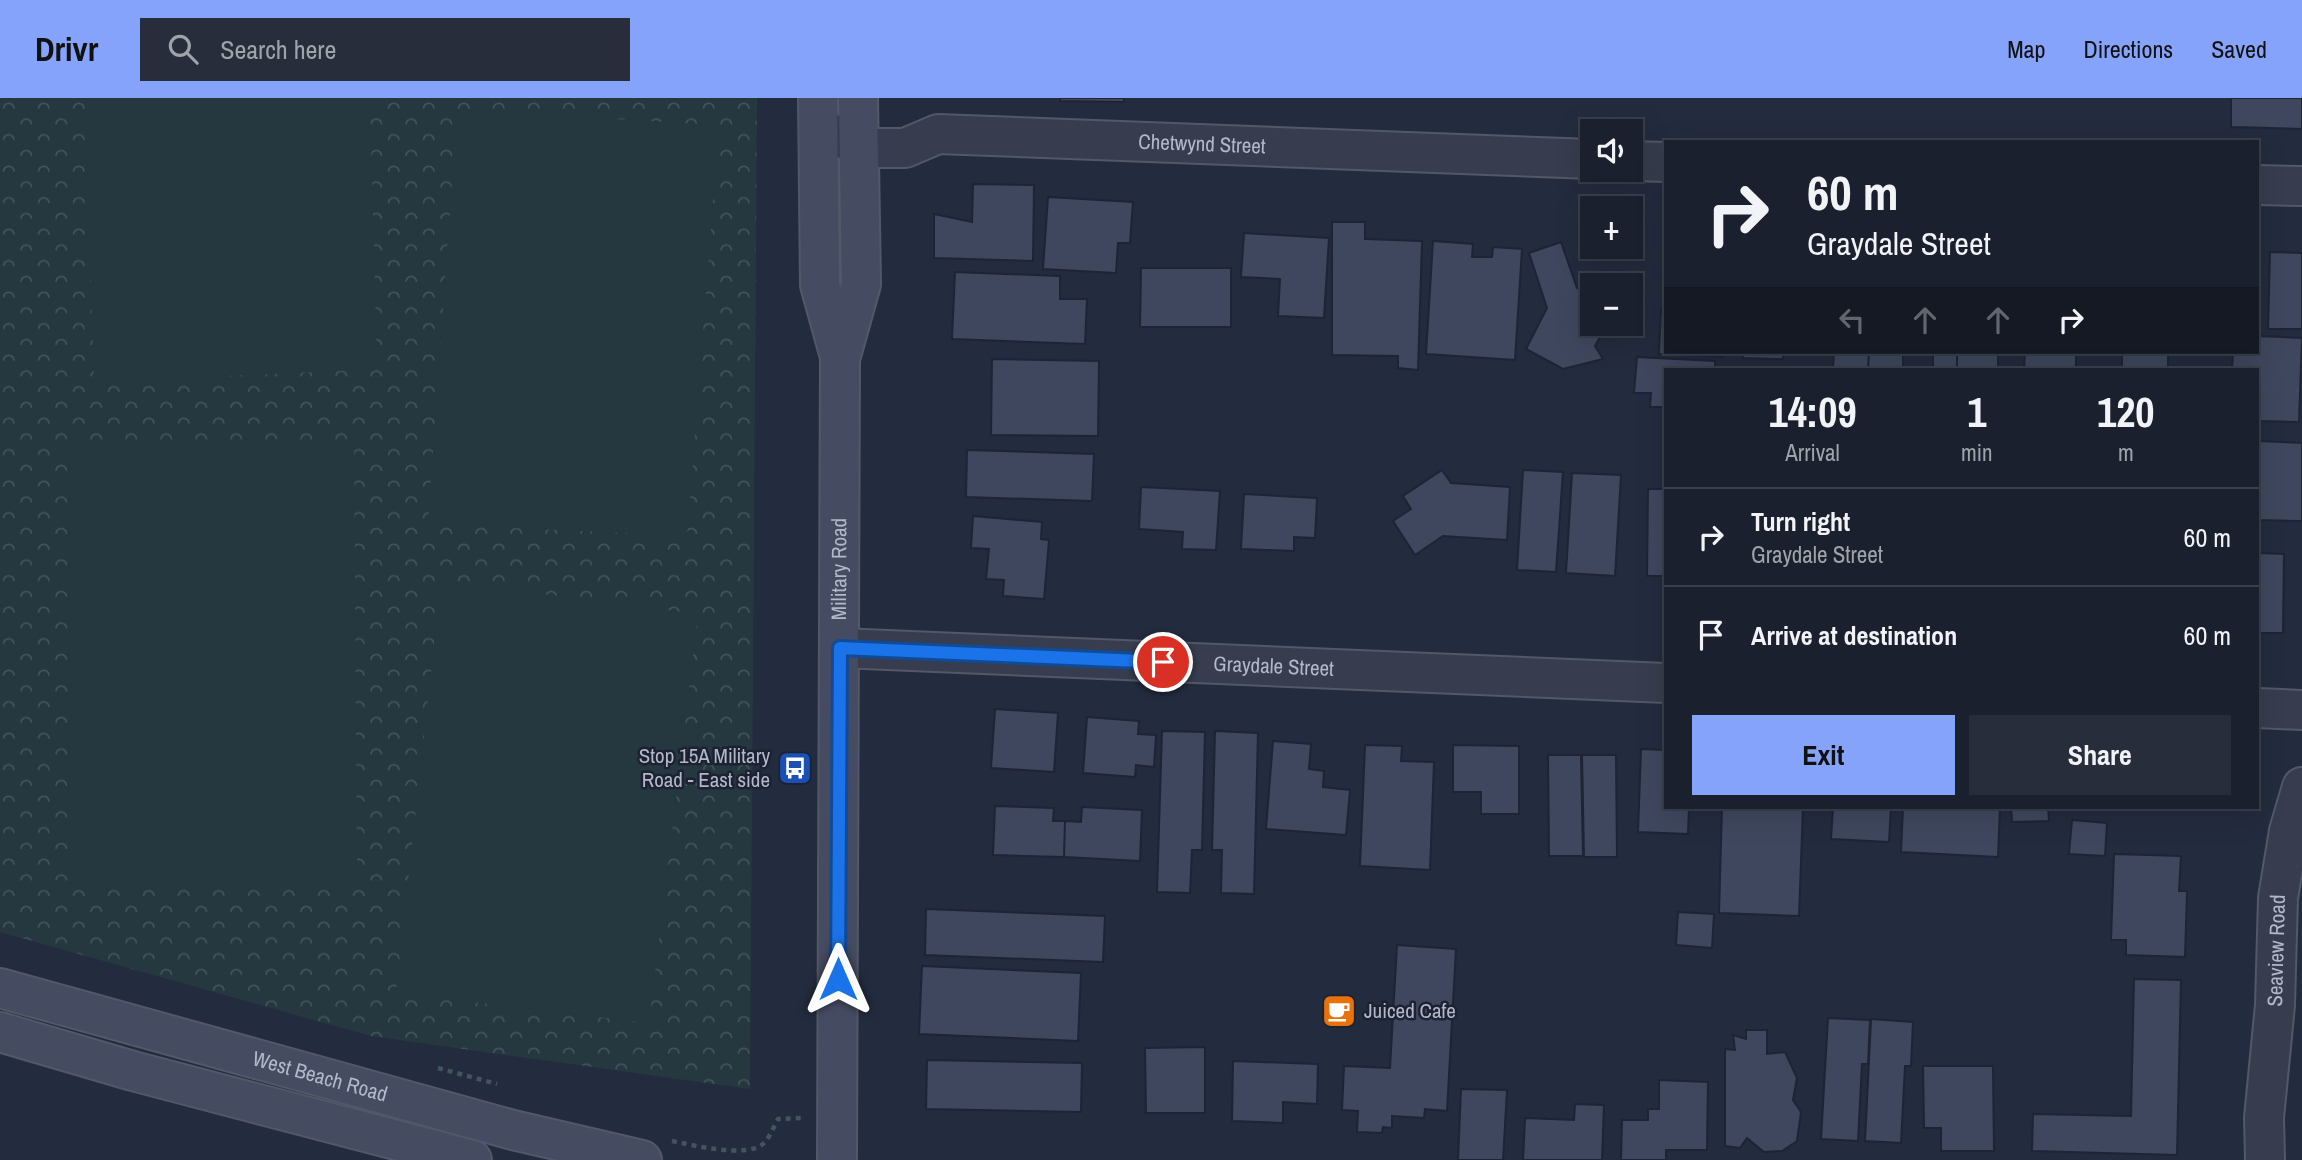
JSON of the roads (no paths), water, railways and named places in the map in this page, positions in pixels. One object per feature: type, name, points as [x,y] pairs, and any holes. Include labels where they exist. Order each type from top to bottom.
[{"type":"street","name":"Military Road","points":[[840,359],[861,284],[858,98]]},
{"type":"street","name":"Military Road","points":[[818,113],[820,285],[840,359],[840,648],[834,1159]]},
{"type":"street","name":"Chetwynd Street","points":[[818,113],[859,146],[905,148],[938,134],[1580,159]]},
{"type":"street","points":[[1643,161],[1664,162]]},
{"type":"street","points":[[2259,185],[2302,186]]},
{"type":"street","name":"Graydale Street","points":[[840,648],[1664,683]]},
{"type":"street","points":[[2259,708],[2302,710]]},
{"type":"street","name":"Seaview Road","points":[[2265,1160],[2264,1118],[2275,1005],[2278,898],[2289,831],[2302,787]]},
{"type":"street","name":"West Beach Road","points":[[0,988],[513,1130],[642,1160]]},
{"type":"street","name":"West Beach Road","points":[[0,1032],[133,1072],[472,1160]]},
{"type":"street","name":"Seaview Road","points":[[2252,1160],[2264,1118]]},
{"type":"place","name":"Stop 15A Military Road - East side","points":[[795,768]]},
{"type":"place","name":"Juiced Cafe","points":[[1339,1011]]}]
